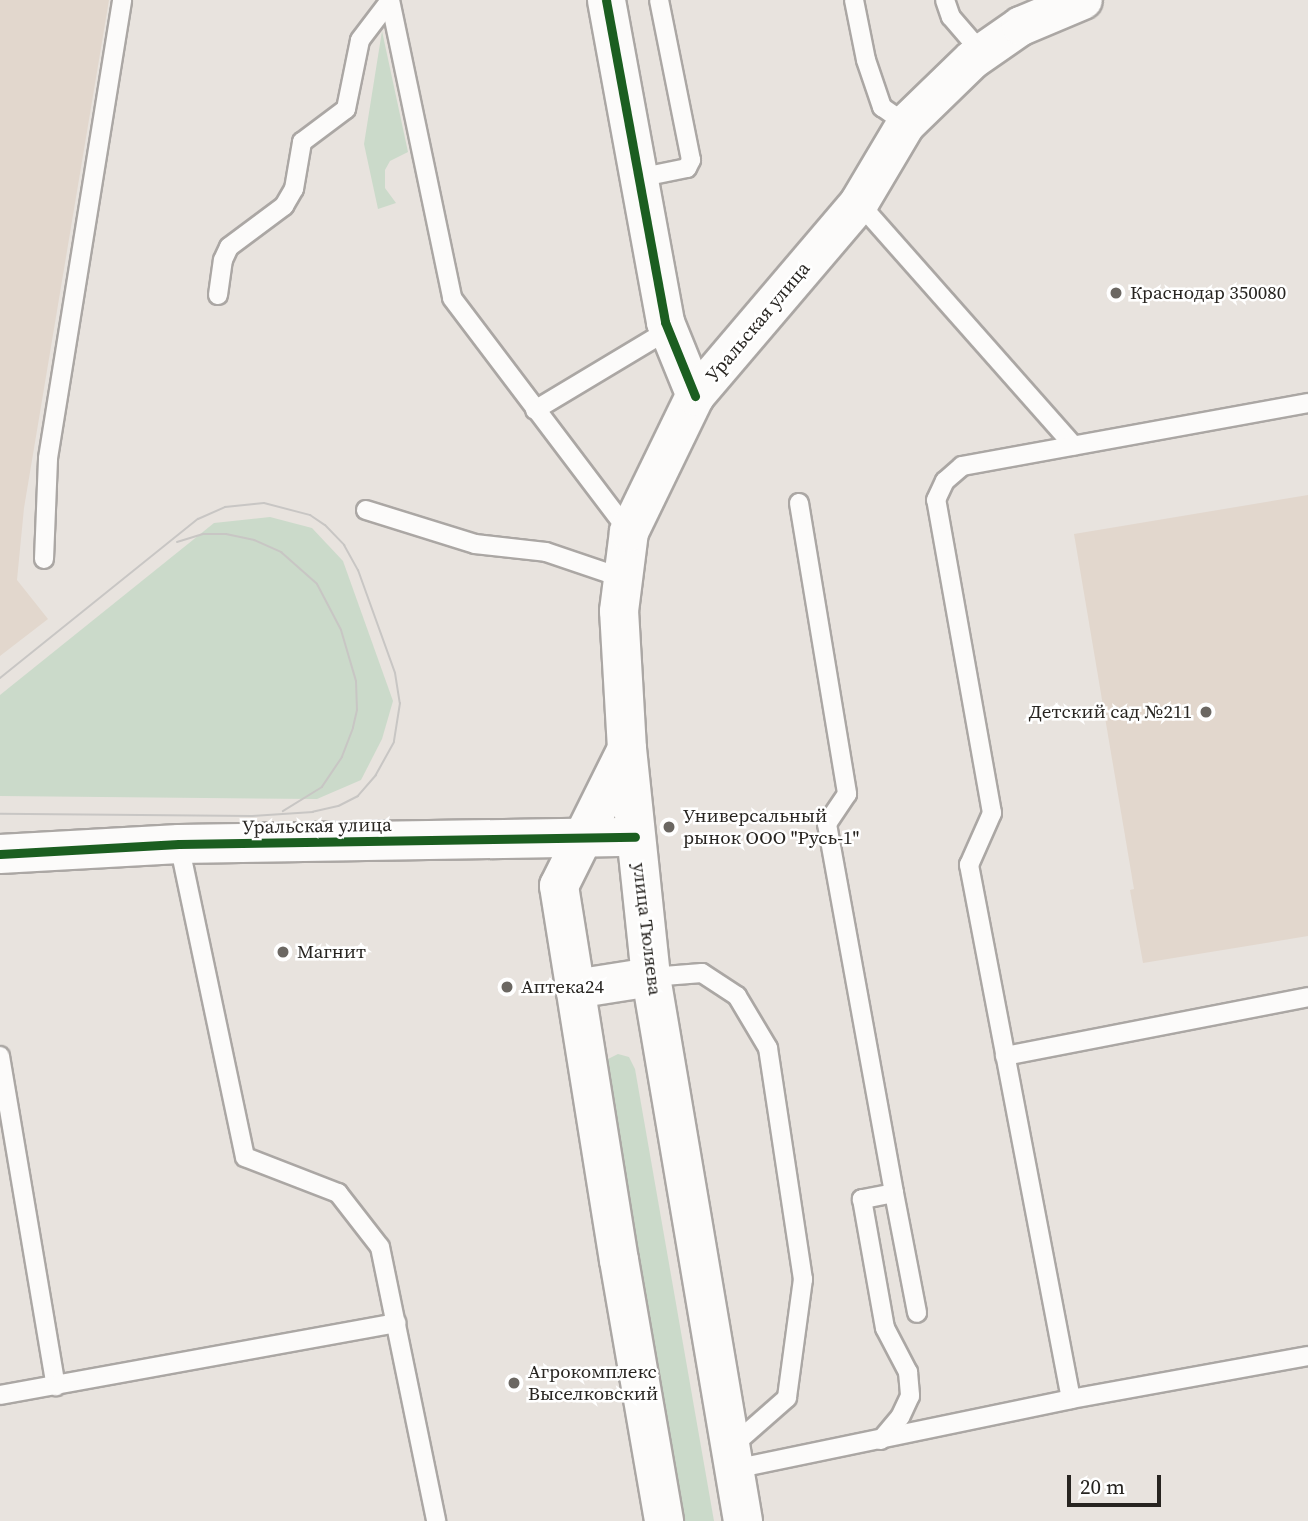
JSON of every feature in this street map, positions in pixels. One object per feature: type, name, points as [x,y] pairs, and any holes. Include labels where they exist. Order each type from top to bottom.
[{"type":"main road","name":"Уральская улица","points":[[627,749],[619,611],[629,532],[695,396],[859,203],[906,124],[982,53],[1021,26],[1083,0]]},
{"type":"main road","name":"улица Тюляева","points":[[627,749],[652,977],[743,1521]]},
{"type":"main road","points":[[627,749],[559,886],[664,1521]]},
{"type":"main road","name":"Уральская улица","points":[[0,855],[179,844],[635,837]]},
{"type":"main road","points":[[575,989],[652,977]]},
{"type":"street","points":[[606,0],[668,330],[695,396]]},
{"type":"lane","points":[[44,559],[48,458],[122,0]]},
{"type":"lane","points":[[638,178],[687,168],[691,160],[659,0]]},
{"type":"lane","points":[[854,0],[866,60],[881,107],[906,124]]},
{"type":"lane","points":[[945,0],[951,17],[982,53]]},
{"type":"lane","points":[[218,295],[223,260],[229,247],[284,206],[294,189],[302,142],[346,109],[360,40],[390,1]]},
{"type":"lane","points":[[390,1],[452,298],[629,532]]},
{"type":"lane","points":[[859,203],[1074,446]]},
{"type":"lane","points":[[535,410],[668,330]]},
{"type":"lane","points":[[1071,1399],[970,865],[992,813],[936,500],[945,481],[962,466],[1308,403]]},
{"type":"lane","points":[[799,503],[847,793],[827,824],[917,1313]]},
{"type":"lane","points":[[366,510],[475,544],[546,552],[623,578]]},
{"type":"lane","points":[[179,844],[245,1157],[338,1194],[380,1247],[436,1521]]},
{"type":"lane","points":[[652,977],[702,973],[737,996],[753,1017],[768,1048],[803,1279],[787,1398],[732,1459]]},
{"type":"lane","points":[[1005,1056],[1308,997]]},
{"type":"lane","points":[[0,1056],[56,1386]]},
{"type":"lane","points":[[881,1440],[900,1417],[910,1395],[908,1372],[885,1328],[862,1199],[894,1193]]},
{"type":"lane","points":[[0,1395],[397,1323]]},
{"type":"lane","points":[[732,1459],[881,1440],[1071,1399],[1308,1356]]},
{"type":"shaded area","points":[[0,0],[109,0],[24,508],[17,580],[48,619],[0,656]]},
{"type":"shaded area","name":"Детский сад №211","points":[[1308,495],[1308,936],[1143,963],[1130,890],[1134,889],[1074,534]]},
{"type":"green space","points":[[382,31],[408,152],[390,161],[385,170],[385,188],[396,203],[378,209],[364,144]]},
{"type":"green space","points":[[270,517],[312,528],[343,561],[393,701],[382,739],[361,780],[317,799],[0,796],[0,695],[214,523]]},
{"type":"green space","points":[[618,1054],[629,1057],[635,1069],[714,1521],[685,1521],[608,1076],[608,1059]]},
{"type":"tram line","points":[[0,678],[198,519],[225,507],[264,503],[310,515],[325,525],[344,545],[358,570],[395,673],[400,703],[394,742],[376,775],[358,796],[338,806],[313,812],[252,816],[0,814]]},
{"type":"tram line","points":[[177,542],[204,534],[226,534],[254,540],[281,552],[317,584],[341,630],[356,681],[357,710],[353,728],[342,757],[322,787],[283,811]]},
{"type":"cycle path","points":[[606,0],[665,322],[695,396]]},
{"type":"cycle path","points":[[0,854],[179,844],[635,837]]},
{"type":"place","name":"Краснодар 350080","points":[[1116,293]]},
{"type":"place","name":"Детский сад №211","points":[[1206,712]]},
{"type":"place","name":"Универсальный рынок ООО \"Русь-1\"","points":[[669,827]]},
{"type":"place","name":"Магнит","points":[[283,952]]},
{"type":"place","name":"Аптека24","points":[[507,987]]},
{"type":"place","name":"Агрокомплекс Выселковский","points":[[514,1383]]}]
